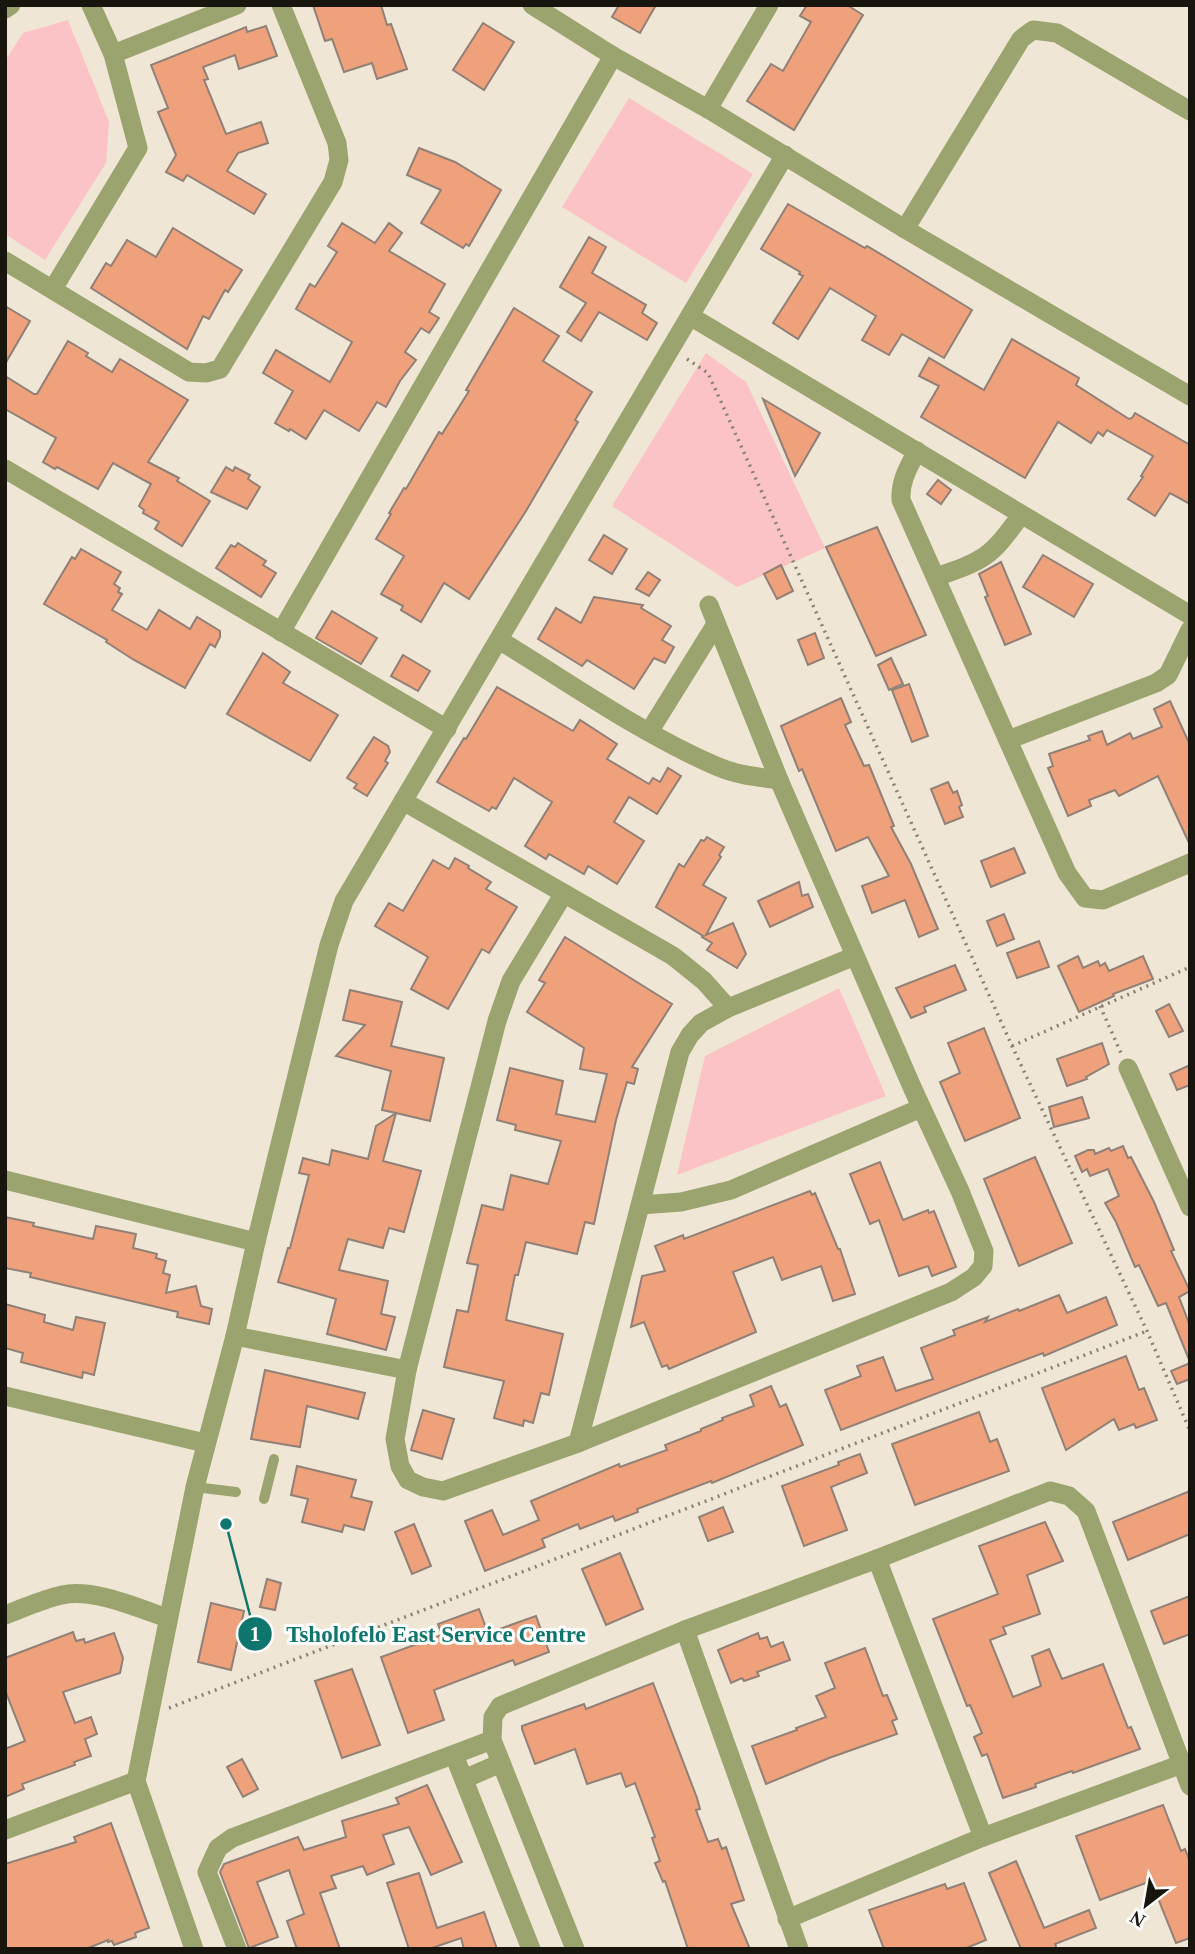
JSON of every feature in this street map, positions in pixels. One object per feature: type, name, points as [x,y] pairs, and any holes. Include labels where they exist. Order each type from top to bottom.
[{"type":"street","points":[[5,9],[11,5]]},
{"type":"street","points":[[53,289],[138,148],[113,54],[91,5]]},
{"type":"street","points":[[113,54],[237,5]]},
{"type":"street","points":[[5,261],[190,372],[206,373],[220,369],[333,182],[339,160],[337,143],[281,5]]},
{"type":"street","points":[[533,5],[612,56],[708,109],[905,229],[1190,396]]},
{"type":"street","points":[[708,109],[769,5]]},
{"type":"street","points":[[905,229],[1021,38],[1033,30],[1057,33],[1190,111]]},
{"type":"street","points":[[281,632],[612,56]]},
{"type":"street","points":[[194,1949],[136,1781],[167,1618],[205,1443],[235,1336],[329,945],[344,901],[785,155]]},
{"type":"street","points":[[690,316],[1190,615]]},
{"type":"street","points":[[917,452],[905,473],[900,489],[901,500],[1067,873],[1085,898],[1103,900],[1190,863]]},
{"type":"street","points":[[5,469],[447,729]]},
{"type":"street","points":[[936,577],[987,557],[999,546],[1021,515]]},
{"type":"street","points":[[563,895],[511,981],[497,1021],[407,1370],[395,1439],[400,1466],[408,1480],[423,1488],[443,1491],[578,1443],[951,1292],[974,1277],[983,1266],[984,1251],[960,1191],[921,1108],[779,779],[713,615],[649,732]]},
{"type":"street","points":[[1008,740],[1168,676],[1190,630]]},
{"type":"street","points":[[499,640],[649,732],[718,767],[748,776],[779,779]]},
{"type":"street","points":[[403,801],[673,956],[704,981],[728,1008]]},
{"type":"street","points":[[578,1443],[680,1052],[701,1023],[728,1008],[855,956]]},
{"type":"street","points":[[1128,1068],[1190,1207]]},
{"type":"street","points":[[641,1205],[681,1202],[731,1190],[921,1108]]},
{"type":"street","points":[[5,1180],[256,1242]]},
{"type":"street","points":[[235,1336],[407,1370]]},
{"type":"street","points":[[5,1396],[205,1443]]},
{"type":"street","points":[[575,1949],[492,1740],[493,1717],[500,1706],[685,1630],[1050,1491],[1069,1496],[1086,1511],[1190,1786]]},
{"type":"street","points":[[877,1559],[983,1837]]},
{"type":"street","points":[[5,1615],[64,1594],[110,1599],[167,1618]]},
{"type":"street","points":[[685,1630],[799,1949]]},
{"type":"street","points":[[237,1949],[207,1872],[218,1848],[232,1838],[492,1740]]},
{"type":"street","points":[[454,1755],[531,1949]]},
{"type":"street","points":[[464,1779],[501,1763]]},
{"type":"street","points":[[787,1919],[983,1837],[1182,1765]]},
{"type":"street","points":[[5,1830],[136,1781]]},
{"type":"lane","points":[[264,1499],[274,1459]]},
{"type":"lane","points":[[195,1487],[236,1492]]},
{"type":"path","points":[[671,348],[708,373],[1012,1046],[1147,1331],[1190,1431]]},
{"type":"path","points":[[1012,1046],[1190,967]]},
{"type":"path","points":[[1100,1006],[1128,1068]]},
{"type":"path","points":[[149,1715],[1147,1331]]},
{"type":"shaded area","points":[[68,20],[109,122],[106,163],[45,260],[5,234],[5,61],[23,33]]},
{"type":"shaded area","points":[[629,98],[753,174],[686,283],[562,207]]},
{"type":"shaded area","points":[[706,353],[746,382],[825,548],[737,587],[612,506]]},
{"type":"shaded area","points":[[839,988],[886,1096],[677,1175],[705,1056]]},
{"type":"building","points":[[313,5],[381,5],[387,25],[391,24],[407,69],[377,79],[372,63],[344,72],[332,39],[325,41]]},
{"type":"building","points":[[619,5],[656,5],[640,33],[612,17]]},
{"type":"building","points":[[807,5],[847,5],[863,15],[794,130],[747,101],[771,64],[783,71],[811,22],[800,16]]},
{"type":"building","points":[[483,23],[514,42],[484,90],[453,70]]},
{"type":"building","points":[[266,26],[277,56],[239,69],[235,55],[203,67],[208,79],[204,80],[226,134],[261,122],[268,143],[238,153],[227,171],[266,194],[254,214],[187,175],[183,181],[166,172],[176,155],[158,112],[168,108],[151,65],[246,27],[247,32]]},
{"type":"building","points":[[419,148],[455,162],[501,190],[469,246],[466,244],[463,248],[421,223],[441,190],[407,175]]},
{"type":"building","points":[[788,204],[865,248],[867,246],[972,310],[944,358],[902,334],[889,355],[862,340],[876,316],[830,288],[798,339],[773,323],[803,276],[761,249]]},
{"type":"building","points":[[342,223],[375,243],[389,223],[402,233],[389,251],[445,284],[429,312],[439,318],[429,333],[421,328],[405,352],[416,360],[400,381],[386,407],[377,402],[359,431],[324,410],[306,439],[275,423],[293,391],[263,373],[276,350],[330,382],[352,342],[296,309],[310,284],[315,287],[337,252],[328,246]]},
{"type":"building","points":[[173,228],[242,270],[228,292],[225,290],[209,319],[203,316],[187,349],[91,288],[106,263],[111,266],[127,240],[156,257]]},
{"type":"building","points":[[589,237],[606,247],[592,273],[646,305],[642,313],[657,323],[647,340],[599,312],[581,341],[567,332],[586,303],[560,287]]},
{"type":"building","points":[[5,306],[30,321],[5,364]]},
{"type":"building","points":[[514,308],[559,336],[543,361],[592,392],[575,420],[578,422],[526,511],[469,599],[444,583],[421,622],[401,610],[403,606],[381,594],[404,556],[376,539],[439,432],[442,434],[469,391],[466,390]]},
{"type":"building","points":[[1012,339],[1079,378],[1076,385],[1129,419],[1135,413],[1190,445],[1190,504],[1170,493],[1155,516],[1128,499],[1153,456],[1107,430],[1103,436],[1098,432],[1091,443],[1058,422],[1025,478],[921,417],[939,386],[919,376],[929,358],[984,390]]},
{"type":"building","points":[[68,341],[112,372],[120,359],[188,400],[148,462],[179,478],[177,481],[210,501],[182,546],[155,529],[159,522],[143,513],[144,510],[139,506],[151,484],[113,463],[98,489],[57,467],[55,469],[43,462],[56,438],[5,409],[5,376],[37,394]]},
{"type":"building","points":[[763,399],[820,433],[795,476]]},
{"type":"building","points":[[226,467],[233,471],[235,467],[250,475],[248,479],[260,487],[247,509],[211,492]]},
{"type":"building","points":[[938,480],[951,490],[941,504],[927,494]]},
{"type":"building","points":[[877,527],[926,635],[876,656],[826,547]]},
{"type":"building","points":[[604,535],[627,549],[612,574],[589,560]]},
{"type":"building","points":[[238,543],[266,561],[263,565],[276,573],[261,597],[216,568],[231,545],[235,547]]},
{"type":"building","points":[[81,549],[121,572],[114,584],[120,588],[118,592],[122,594],[112,610],[147,630],[159,610],[190,629],[197,617],[220,631],[215,647],[210,644],[185,688],[44,604],[72,557],[75,559]]},
{"type":"building","points":[[1043,555],[1093,584],[1074,617],[1023,587]]},
{"type":"building","points":[[1001,562],[1031,634],[1005,645],[985,597],[988,596],[979,574]]},
{"type":"building","points":[[781,565],[793,591],[777,599],[764,574]]},
{"type":"building","points":[[648,572],[660,580],[649,596],[636,589]]},
{"type":"building","points":[[594,597],[643,605],[641,608],[671,626],[662,640],[674,647],[665,663],[654,658],[634,689],[587,660],[582,666],[538,639],[556,608],[581,623]]},
{"type":"building","points":[[332,611],[377,638],[361,664],[316,638]]},
{"type":"building","points":[[815,633],[824,658],[808,665],[798,640]]},
{"type":"building","points":[[263,653],[290,672],[283,683],[338,715],[310,761],[227,714]]},
{"type":"building","points":[[403,655],[430,671],[418,691],[391,676]]},
{"type":"building","points":[[891,658],[903,684],[889,690],[878,665]]},
{"type":"building","points":[[909,684],[928,736],[912,742],[892,690]]},
{"type":"building","points":[[497,687],[573,731],[580,720],[617,744],[607,759],[649,784],[653,778],[660,782],[668,768],[681,776],[657,814],[629,797],[614,822],[644,841],[617,884],[588,866],[584,874],[549,854],[546,859],[525,846],[552,802],[514,778],[496,809],[492,807],[489,811],[437,782]]},
{"type":"building","points":[[841,698],[851,722],[845,725],[864,766],[869,765],[894,826],[891,827],[911,864],[938,929],[919,937],[905,900],[872,913],[862,886],[889,876],[868,837],[836,851],[781,726]]},
{"type":"building","points":[[1170,701],[1190,745],[1190,845],[1158,776],[1119,796],[1115,790],[1089,800],[1091,806],[1068,816],[1048,768],[1053,766],[1049,754],[1090,740],[1088,736],[1102,731],[1107,745],[1130,733],[1133,739],[1162,727],[1154,709]]},
{"type":"building","points":[[374,737],[388,746],[390,752],[385,761],[388,763],[367,796],[354,788],[357,784],[347,778]]},
{"type":"building","points":[[948,782],[953,793],[957,791],[963,817],[945,824],[931,789]]},
{"type":"building","points":[[707,837],[724,847],[719,855],[721,857],[703,885],[726,898],[706,935],[733,923],[746,954],[737,968],[707,950],[712,943],[703,936],[656,907],[679,864],[684,867],[701,840],[704,841]]},
{"type":"building","points":[[1014,848],[1025,873],[991,887],[981,861]]},
{"type":"building","points":[[455,858],[491,882],[486,889],[517,907],[489,953],[482,949],[448,1009],[411,989],[428,957],[375,926],[389,903],[403,911],[433,860],[449,869]]},
{"type":"building","points":[[799,882],[802,896],[808,894],[813,907],[770,927],[758,901]]},
{"type":"building","points":[[1004,914],[1014,939],[997,946],[987,921]]},
{"type":"building","points":[[565,937],[672,1004],[632,1067],[638,1069],[634,1084],[627,1082],[616,1120],[594,1224],[585,1222],[577,1254],[526,1242],[518,1275],[515,1275],[506,1320],[563,1334],[549,1395],[541,1393],[533,1423],[524,1420],[523,1426],[494,1418],[504,1381],[444,1367],[457,1310],[468,1312],[478,1265],[467,1263],[482,1205],[503,1210],[511,1175],[548,1184],[561,1141],[515,1130],[516,1125],[497,1120],[510,1068],[563,1081],[556,1114],[595,1122],[607,1074],[580,1069],[584,1048],[527,1012],[545,983],[539,980]]},
{"type":"building","points":[[1039,941],[1049,967],[1017,978],[1007,953]]},
{"type":"building","points":[[1078,956],[1083,968],[1098,961],[1100,966],[1105,963],[1109,971],[1143,956],[1153,979],[1113,994],[1114,996],[1079,1012],[1058,966]]},
{"type":"building","points":[[955,965],[966,990],[924,1007],[926,1012],[911,1018],[896,988]]},
{"type":"building","points":[[350,990],[402,1002],[391,1046],[444,1058],[430,1121],[382,1110],[391,1071],[336,1056],[365,1025],[343,1020]]},
{"type":"building","points":[[1169,1004],[1183,1031],[1169,1037],[1156,1011]]},
{"type":"building","points":[[984,1028],[1020,1118],[965,1141],[940,1082],[960,1073],[948,1043]]},
{"type":"building","points":[[1102,1043],[1109,1064],[1086,1077],[1087,1079],[1067,1086],[1057,1059]]},
{"type":"building","points":[[1190,1065],[1190,1085],[1177,1090],[1170,1074]]},
{"type":"building","points":[[1082,1097],[1089,1118],[1054,1127],[1049,1107]]},
{"type":"building","points":[[396,1113],[383,1161],[421,1171],[404,1232],[389,1228],[383,1248],[348,1239],[339,1270],[388,1281],[381,1314],[395,1317],[386,1350],[327,1334],[336,1299],[278,1282],[309,1175],[299,1173],[303,1158],[329,1165],[332,1150],[368,1159],[376,1126]]},
{"type":"building","points":[[1123,1146],[1154,1202],[1174,1250],[1171,1251],[1190,1291],[1179,1297],[1190,1326],[1190,1362],[1166,1303],[1158,1306],[1139,1265],[1135,1267],[1105,1203],[1119,1196],[1108,1169],[1090,1176],[1087,1169],[1082,1172],[1075,1156],[1088,1150],[1094,1150],[1095,1154]]},
{"type":"building","points":[[1035,1157],[1072,1243],[1019,1266],[984,1179]]},
{"type":"building","points":[[880,1162],[903,1220],[928,1210],[929,1213],[934,1211],[956,1267],[932,1276],[928,1266],[899,1276],[879,1220],[870,1224],[850,1174]]},
{"type":"building","points":[[810,1191],[812,1195],[815,1193],[840,1249],[855,1294],[833,1301],[821,1266],[782,1280],[773,1257],[733,1272],[756,1332],[669,1369],[667,1365],[662,1367],[644,1322],[631,1327],[642,1276],[665,1271],[655,1246],[683,1235],[684,1239]]},
{"type":"building","points":[[5,1217],[93,1239],[96,1226],[136,1234],[133,1248],[157,1254],[156,1258],[166,1261],[163,1273],[170,1275],[166,1293],[196,1286],[201,1306],[212,1309],[209,1324],[177,1317],[178,1312],[30,1277],[31,1273],[5,1268]]},
{"type":"building","points":[[1059,1295],[1067,1313],[1106,1297],[1117,1325],[1044,1356],[1043,1353],[841,1430],[825,1390],[861,1376],[857,1366],[883,1357],[896,1391],[933,1379],[921,1348],[955,1335],[953,1330],[988,1317],[985,1322],[1018,1309],[1019,1311]]},
{"type":"building","points":[[5,1304],[45,1315],[44,1322],[73,1330],[76,1317],[105,1323],[94,1375],[83,1372],[82,1378],[21,1362],[23,1353],[5,1348]]},
{"type":"building","points":[[1126,1356],[1139,1390],[1144,1388],[1157,1420],[1136,1428],[1134,1424],[1119,1430],[1114,1419],[1066,1450],[1042,1388]]},
{"type":"building","points":[[1190,1363],[1190,1379],[1177,1384],[1171,1371]]},
{"type":"building","points":[[265,1370],[365,1393],[358,1419],[307,1406],[300,1447],[251,1439]]},
{"type":"building","points":[[771,1386],[780,1407],[786,1404],[803,1445],[712,1483],[711,1481],[637,1509],[638,1512],[615,1521],[613,1516],[580,1529],[578,1524],[542,1539],[545,1547],[485,1571],[465,1521],[492,1510],[503,1535],[539,1520],[531,1501],[619,1464],[620,1467],[667,1450],[665,1445],[754,1406],[750,1395]]},
{"type":"building","points":[[423,1410],[454,1419],[442,1459],[411,1450]]},
{"type":"building","points":[[979,1412],[990,1442],[997,1439],[1009,1471],[915,1505],[892,1444]]},
{"type":"building","points":[[860,1454],[867,1473],[831,1487],[847,1530],[804,1546],[782,1486],[839,1465],[838,1462]]},
{"type":"building","points":[[297,1466],[356,1480],[351,1497],[372,1502],[364,1530],[344,1525],[342,1532],[302,1522],[308,1499],[291,1495]]},
{"type":"building","points":[[1190,1491],[1190,1534],[1128,1560],[1113,1522]]},
{"type":"building","points":[[723,1507],[733,1532],[708,1541],[699,1517]]},
{"type":"building","points":[[1045,1522],[1063,1561],[1027,1575],[1040,1614],[1003,1627],[1006,1634],[990,1640],[1013,1697],[1041,1686],[1032,1656],[1049,1649],[1062,1679],[1103,1664],[1128,1728],[1131,1727],[1140,1749],[1035,1784],[1036,1787],[1003,1798],[987,1754],[982,1756],[974,1737],[982,1733],[970,1705],[967,1706],[933,1619],[998,1594],[979,1546]]},
{"type":"building","points":[[414,1524],[431,1566],[412,1574],[395,1532]]},
{"type":"building","points":[[620,1553],[643,1609],[606,1625],[582,1569]]},
{"type":"building","points":[[267,1579],[281,1583],[275,1610],[260,1607]]},
{"type":"building","points":[[1190,1596],[1190,1634],[1164,1644],[1151,1611]]},
{"type":"building","points":[[211,1603],[244,1611],[231,1670],[198,1662]]},
{"type":"building","points":[[479,1609],[488,1633],[536,1616],[549,1652],[515,1665],[513,1660],[434,1690],[444,1720],[408,1733],[381,1657],[442,1635],[438,1624]]},
{"type":"building","points":[[73,1632],[76,1641],[84,1639],[85,1643],[114,1633],[123,1658],[120,1673],[63,1692],[75,1723],[91,1717],[97,1734],[85,1739],[91,1756],[74,1762],[75,1765],[22,1784],[24,1789],[5,1797],[5,1749],[25,1741],[5,1690],[5,1658]]},
{"type":"building","points":[[758,1633],[760,1639],[767,1637],[771,1647],[783,1642],[790,1660],[757,1672],[759,1676],[744,1681],[742,1678],[731,1683],[718,1650]]},
{"type":"building","points":[[865,1648],[883,1696],[887,1695],[897,1719],[892,1721],[897,1734],[766,1784],[752,1746],[826,1717],[816,1696],[835,1688],[825,1663]]},
{"type":"building","points":[[352,1669],[380,1745],[342,1758],[315,1681]]},
{"type":"building","points":[[653,1683],[697,1798],[700,1809],[696,1810],[708,1842],[718,1839],[722,1849],[726,1847],[744,1900],[731,1904],[750,1949],[688,1949],[665,1881],[663,1882],[655,1863],[660,1861],[652,1838],[655,1837],[635,1783],[626,1787],[621,1773],[587,1784],[575,1749],[535,1764],[522,1729],[522,1726],[584,1704],[586,1709]]},
{"type":"building","points":[[242,1759],[258,1789],[243,1797],[227,1767]]},
{"type":"building","points":[[427,1785],[462,1862],[431,1875],[409,1827],[383,1835],[394,1864],[367,1875],[363,1866],[331,1876],[336,1888],[320,1893],[340,1949],[297,1949],[287,1921],[304,1914],[289,1870],[257,1882],[278,1937],[249,1948],[220,1872],[224,1864],[298,1837],[304,1850],[346,1837],[342,1821],[399,1804],[396,1798]]},
{"type":"building","points":[[1163,1805],[1181,1851],[1185,1849],[1190,1862],[1190,1938],[1176,1943],[1151,1881],[1100,1900],[1076,1836]]},
{"type":"building","points":[[111,1823],[149,1928],[135,1933],[136,1937],[114,1945],[108,1940],[86,1949],[5,1949],[5,1864],[76,1842],[74,1837]]},
{"type":"building","points":[[1016,1861],[1044,1928],[1089,1910],[1096,1928],[1055,1944],[1057,1949],[1021,1949],[989,1873]]},
{"type":"building","points":[[419,1873],[437,1928],[484,1912],[497,1949],[464,1949],[461,1938],[429,1949],[409,1949],[387,1883]]},
{"type":"building","points":[[964,1883],[986,1940],[964,1949],[884,1949],[869,1910],[945,1884],[947,1889]]},
{"type":"place","name":"Tsholofelo East Service Centre","points":[[226,1524]]}]
